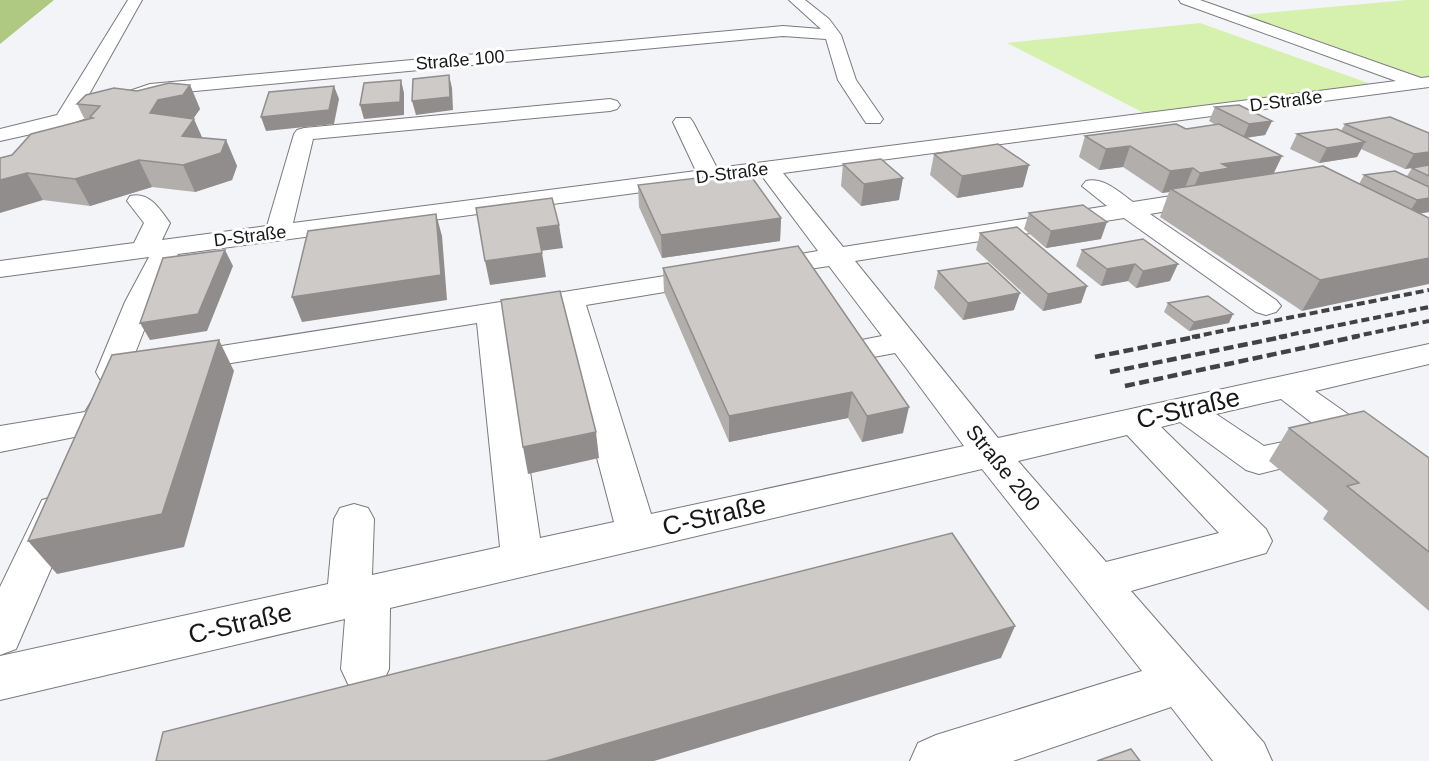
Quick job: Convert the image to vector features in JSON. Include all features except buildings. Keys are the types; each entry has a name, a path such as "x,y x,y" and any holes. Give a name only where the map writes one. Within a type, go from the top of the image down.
{"lane":[{"path":"64,119 135,0"},
{"path":"796,0 824,22 833,35 836,56 846,81 873,119"},
{"path":"1186,0 1426,84"},
{"name":"Straße 100","path":"0,135 64,119 138,92 171,87 762,32 833,35"},
{"name":"D-Straße","path":"0,269 1426,84"},
{"path":"278,233 304,134 610,105"},
{"path":"683,122 710,176"},
{"name":"Straße 200","path":"768,169 989,452 1246,761"},
{"path":"1094,186 1266,306"},
{"path":"139,201 158,223 156,248 140,302 112,372 1231,194"},
{"path":"570,299 637,533"},
{"path":"490,311 522,559"},
{"path":"852,351 903,342"},
{"name":"C-Straße","path":"0,678 1132,420 1287,386 1423,361"},
{"path":"0,635 97,422 126,370"},
{"path":"1185,409 1259,462 1356,438 1287,386"},
{"path":"1097,582 1252,541 1132,420"},
{"path":"0,439 97,422"},
{"path":"354,519 365,669"},
{"path":"936,761 1180,682"}],"green space":[{"path":"0,0 54,0 0,44"},
{"path":"1429,0 1429,76 1421,77 1244,15"},
{"path":"1200,23 1371,84 1144,113 1007,43"}],"railway":[{"path":"1192,337 1429,290"},
{"path":"1279,337 1429,307"},
{"path":"1352,337 1429,321"},
{"path":"1095,357 1200,336"},
{"path":"1110,372 1287,336"},
{"path":"1125,386 1359,336"}]}
